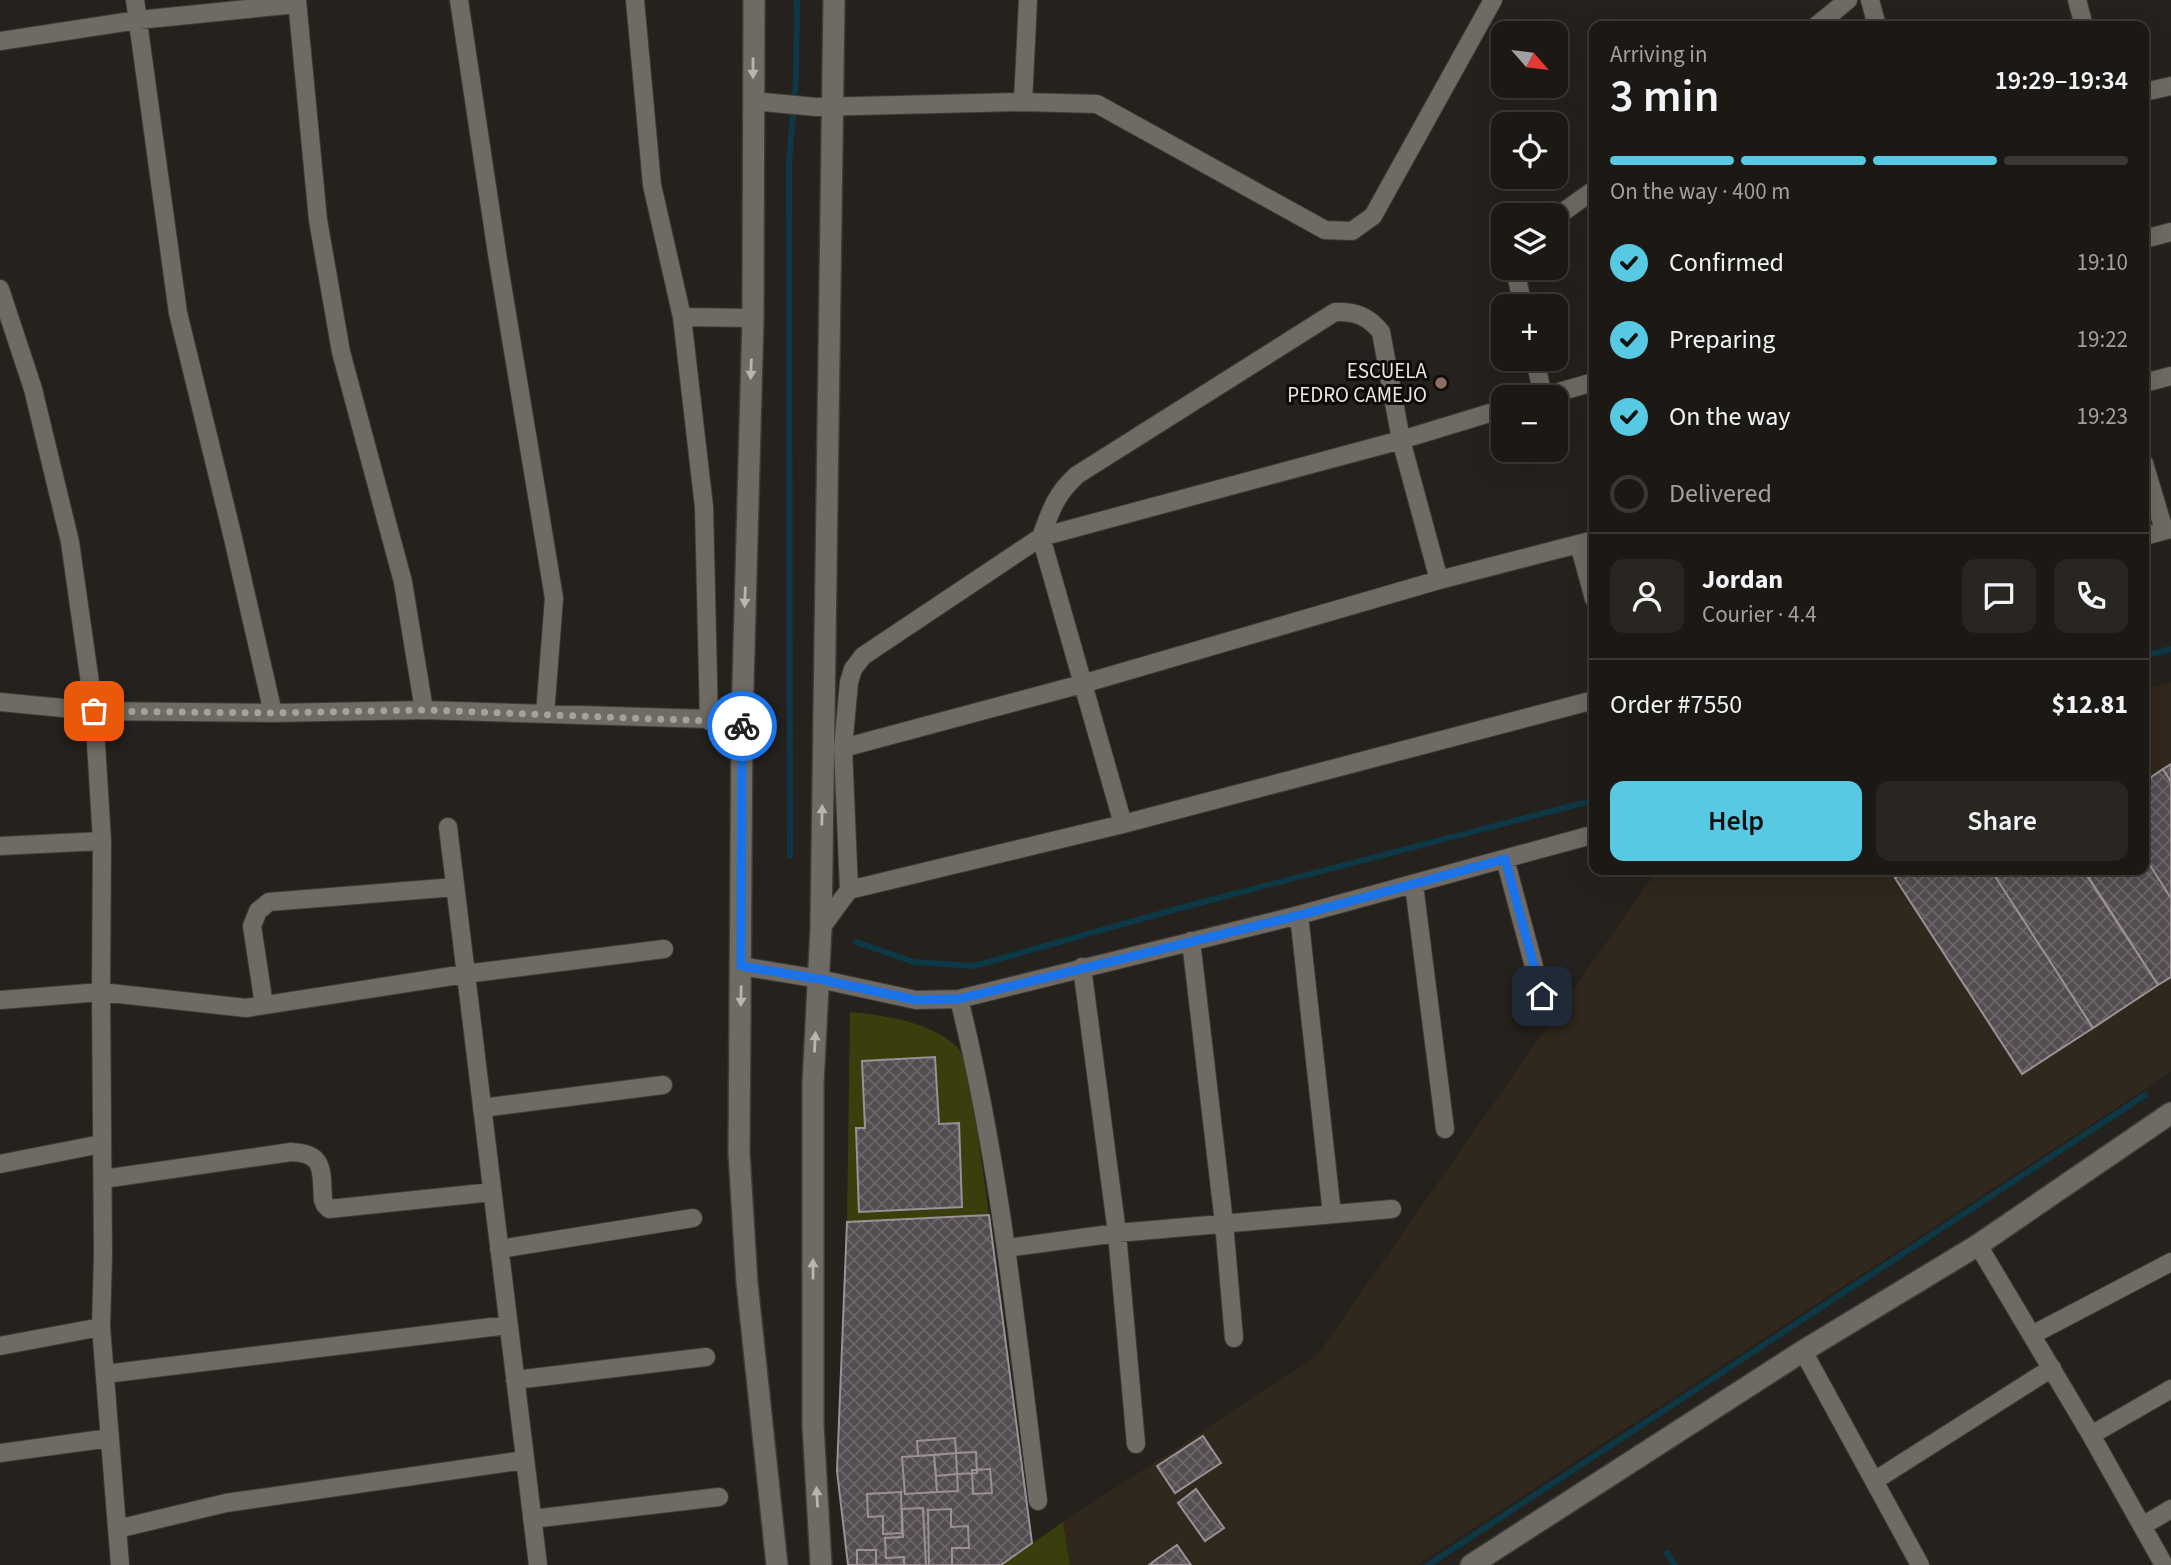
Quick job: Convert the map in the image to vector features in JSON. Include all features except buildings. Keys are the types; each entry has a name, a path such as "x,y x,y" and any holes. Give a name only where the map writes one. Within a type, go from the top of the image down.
{"main road":[{"path":"754,0 761,103 742,720 740,1166 747,1283 777,1565"},
{"path":"821,1565 813,1425 813,1084 821,928 824,107 834,0"},
{"path":"1471,1565 1803,1351 1978,1245 2169,1120"}],"street":[{"path":"135,0 178,313 273,713"},
{"path":"459,0 498,260 554,598 545,714"},
{"path":"635,0 652,185 682,317 704,507 709,721"},
{"path":"1023,102 1028,0"},
{"path":"761,103 824,107 1023,102 1097,104 1325,230 1352,231 1373,216 1493,0"},
{"path":"1822,21 1848,0"},
{"path":"1870,0 1876,21"},
{"path":"2077,0 2083,21"},
{"path":"0,41 138,20 297,2 318,220 341,352 403,582 425,710"},
{"path":"2149,91 2171,86"},
{"path":"1568,208 1589,194"},
{"path":"2149,238 2171,232"},
{"path":"0,289 33,389 70,542 94,711 102,841 101,1327 120,1565"},
{"path":"1123,824 1041,537 1060,491 1077,475 1335,312 1350,311 1362,315 1381,332 1401,440 1439,580"},
{"path":"682,317 753,318"},
{"path":"2149,382 2171,376"},
{"path":"1568,390 1589,383"},
{"path":"821,928 849,890 843,748 849,682 853,669 863,656 1041,537 1401,440 1491,413"},
{"path":"2149,478 2167,530 2149,535"},
{"path":"843,748 1082,684 1439,580 1587,542"},
{"path":"849,890 1123,824 1589,701"},
{"path":"0,702 94,711 273,713 425,710 742,720"},
{"path":"448,827 538,1565"},
{"path":"741,966 819,979 916,1000 959,999 1300,915 1588,836"},
{"path":"0,846 102,841"},
{"path":"1505,859 1542,996"},
{"path":"1414,885 1445,1129"},
{"path":"264,1005 252,926 257,911 269,902 455,887"},
{"path":"1300,915 1332,1214"},
{"path":"1191,941 1224,1223 1234,1338"},
{"path":"0,1000 101,992 246,1008 466,974 664,949"},
{"path":"1082,967 1116,1233 1136,1444"},
{"path":"959,999 972,1049 1007,1248 1038,1501"},
{"path":"482,1108 663,1084"},
{"path":"0,1164 102,1144"},
{"path":"103,1180 303,1152 318,1163 323,1200 329,1209 492,1192"},
{"path":"1007,1248 1116,1233 1392,1209"},
{"path":"499,1249 693,1218"},
{"path":"1978,1245 2091,1434 2164,1565"},
{"path":"2032,1335 2171,1262"},
{"path":"105,1374 508,1325"},
{"path":"0,1346 101,1327"},
{"path":"1803,1351 1920,1565"},
{"path":"515,1380 706,1357"},
{"path":"1874,1481 2052,1368"},
{"path":"2091,1434 2171,1389"},
{"path":"0,1453 110,1438"},
{"path":"117,1529 226,1503 524,1460"},
{"path":"532,1519 719,1497"},
{"path":"2142,1526 2171,1509"}],"shaded area":[{"path":"2171,682 2171,1072 1417,1565 1070,1565 1063,1522 1316,1357 1653,875 2149,875 2149,688"}],"green space":[{"path":"850,1012 920,1025 946,1038 959,1050 968,1065 989,1215 847,1222"},
{"path":"1063,1522 1070,1565 1001,1565"}],"waterway":[{"path":"790,856 789,164 796,78 797,0"},
{"path":"2149,655 2171,649"},
{"path":"856,942 914,962 974,966 1180,908 1589,801"},
{"path":"1428,1565 2145,1095"},
{"path":"1667,1553 1675,1565"}],"way so far":[{"path":"94,711 273,713 425,710 742,720 742,726"}],"place":[{"name":"ESCUELA PEDRO CAMEJO","path":"1441,383"}],"route":[{"path":"742,726 741,966 819,979 916,1000 959,999 1300,915 1505,859 1542,996"}]}
